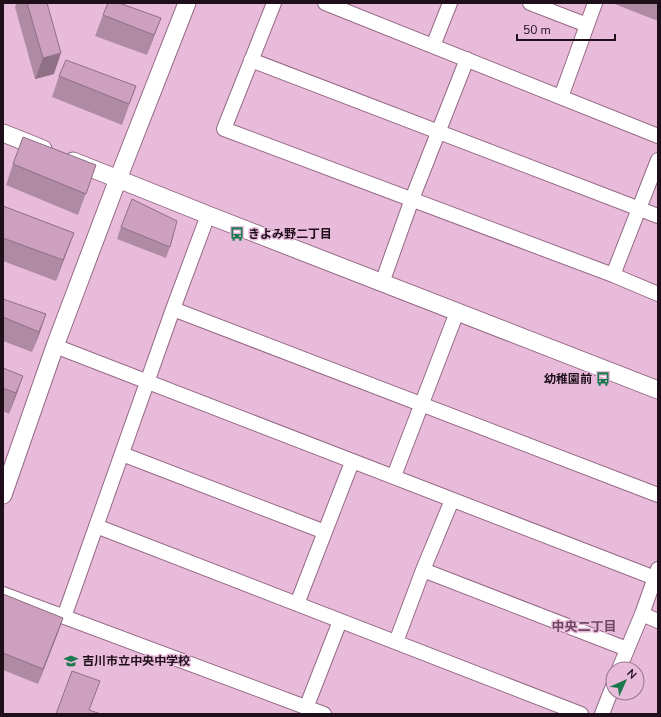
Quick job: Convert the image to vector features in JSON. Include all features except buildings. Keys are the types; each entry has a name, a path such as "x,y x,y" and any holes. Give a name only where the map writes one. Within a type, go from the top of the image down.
{"street":[{"path":"3,495 55,346 187,3"},
{"path":"274,3 224,129 612,275 658,294"},
{"path":"325,3 658,136"},
{"path":"433,46 450,3"},
{"path":"530,3 587,25"},
{"path":"561,97 595,3"},
{"path":"382,283 412,199 467,59"},
{"path":"251,60 658,216"},
{"path":"3,133 208,215 658,390"},
{"path":"612,275 658,160"},
{"path":"64,617 173,309 208,215"},
{"path":"173,309 658,495"},
{"path":"394,476 457,312"},
{"path":"55,346 352,462 394,476 452,500 656,574 642,614 622,661"},
{"path":"122,454 325,532"},
{"path":"297,604 352,462"},
{"path":"396,642 423,570 452,500"},
{"path":"96,526 581,714"},
{"path":"423,570 627,649"},
{"path":"3,594 324,714"},
{"path":"642,614 658,621"},
{"path":"306,708 340,621"},
{"path":"602,714 607,701"}],"place":[{"name":"きよみ野二丁目","path":"237,234"},
{"name":"幼稚園前","path":"603,379"},
{"name":"吉川市立中央中学校","path":"71,661"}],"district":[{"name":"中央二丁目","path":"584,626"}]}
